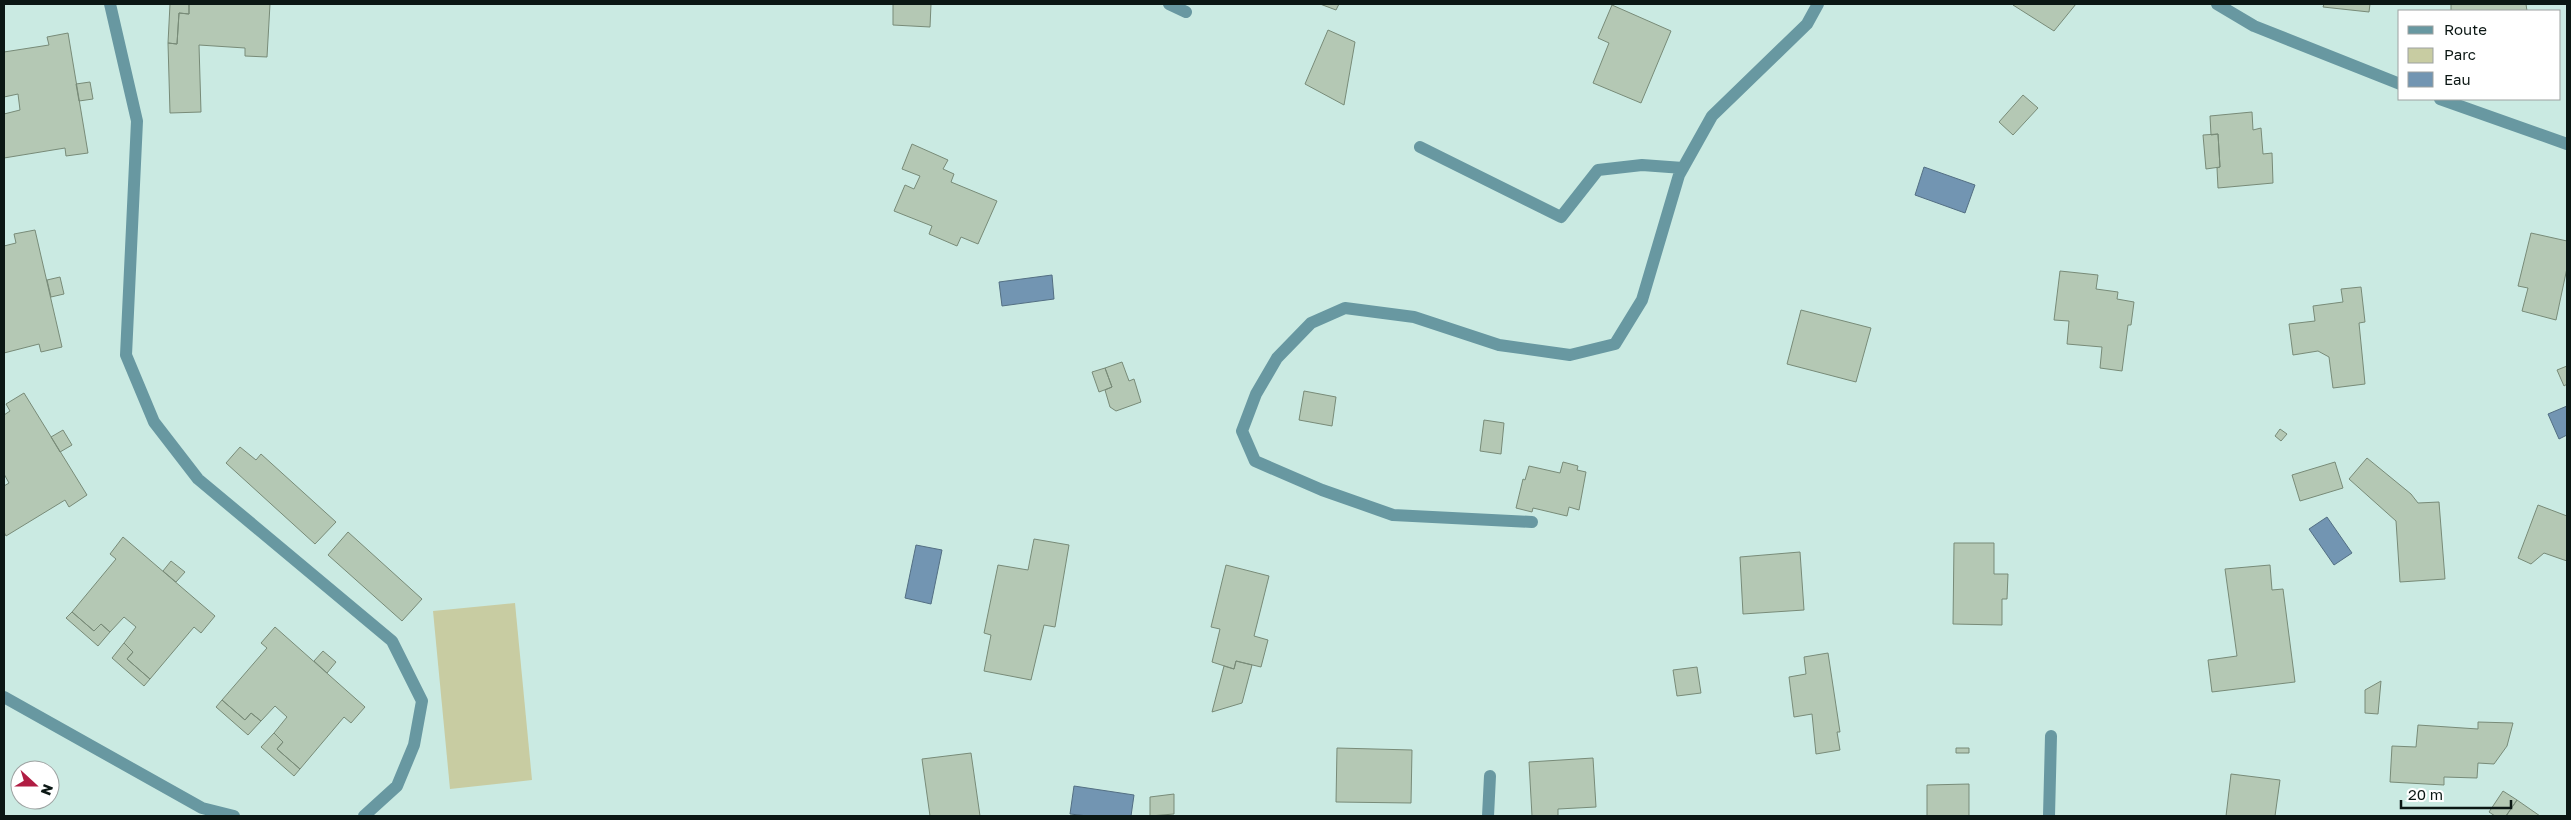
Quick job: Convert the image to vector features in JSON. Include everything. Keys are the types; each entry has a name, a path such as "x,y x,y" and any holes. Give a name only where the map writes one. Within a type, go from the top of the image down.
{"street":[{"path":"110,4 138,121 126,355 154,422 198,479 392,641 422,701 414,745 397,786 364,816"},
{"path":"1170,4 1186,12"},
{"path":"1532,522 1393,515 1322,490 1255,461 1242,431 1256,394 1278,358 1311,323 1345,308 1414,317 1508,347 1570,355 1615,344 1642,300 1679,175 1712,116 1807,24 1818,4"},
{"path":"2217,4 2254,26 2398,83"},
{"path":"2443,100 2567,144"},
{"path":"1420,147 1561,217 1598,170 1642,164 1684,168"},
{"path":"4,697 202,808 234,816"},
{"path":"2049,816 2051,736"},
{"path":"1488,816 1490,776"}],"green space":[{"path":"515,603 532,780 450,789 433,611"}],"water":[{"path":"1924,167 1975,185 1965,213 1915,195"},
{"path":"1052,275 1054,299 1002,306 999,282"},
{"path":"2567,406 2567,435 2559,439 2548,414"},
{"path":"2327,517 2352,553 2334,565 2309,529"},
{"path":"916,545 942,550 931,604 905,598"},
{"path":"1074,786 1134,795 1131,816 1070,814"}],"building":[{"path":"170,4 189,4 189,14 179,13 177,44 168,43"},
{"path":"189,4 270,4 267,57 245,56 245,48 199,45 201,112 170,113 168,43 177,44 179,13 189,14"},
{"path":"893,4 931,4 930,27 893,25"},
{"path":"1320,4 1339,4 1336,10"},
{"path":"2014,4 2076,4 2054,31 2013,5"},
{"path":"2324,4 2370,4 2369,12 2323,7"},
{"path":"2451,4 2526,4 2527,10 2451,10"},
{"path":"1612,5 1671,31 1641,103 1593,83 1609,43 1598,38"},
{"path":"1328,30 1355,42 1344,105 1305,84"},
{"path":"68,33 88,153 66,156 65,148 4,158 4,114 20,110 18,94 4,97 4,52 49,45 47,37"},
{"path":"90,82 93,99 79,101 76,84"},
{"path":"2023,95 2038,108 2013,135 1999,122"},
{"path":"2252,112 2253,130 2261,128 2263,154 2272,153 2273,183 2218,188 2217,168 2220,167 2218,134 2211,135 2210,116"},
{"path":"2218,134 2220,167 2206,169 2203,135"},
{"path":"912,144 948,160 943,169 954,174 951,182 997,201 978,244 961,237 957,246 929,234 932,226 894,211 905,185 914,189 920,176 902,169"},
{"path":"35,230 62,347 41,352 39,344 4,353 4,246 16,243 14,234"},
{"path":"2531,233 2567,241 2567,268 2556,320 2522,311 2528,288 2518,286"},
{"path":"2060,271 2098,275 2096,289 2118,292 2117,299 2134,302 2131,325 2128,325 2122,371 2100,368 2102,347 2067,344 2069,321 2054,320"},
{"path":"60,277 64,294 51,297 47,280"},
{"path":"2361,287 2365,322 2359,323 2365,384 2333,388 2329,357 2318,351 2293,355 2289,324 2315,321 2313,306 2343,302 2341,289"},
{"path":"1801,310 1871,328 1856,382 1787,364"},
{"path":"1122,362 1129,381 1134,379 1141,402 1116,411 1110,407 1105,390 1112,387 1105,368"},
{"path":"2567,366 2567,384 2564,386 2557,370"},
{"path":"1105,368 1112,387 1099,392 1092,372"},
{"path":"1304,391 1336,397 1332,426 1299,420"},
{"path":"24,393 87,495 69,507 65,500 6,536 4,532 4,486 9,483 4,474 4,415 10,411 6,404"},
{"path":"1484,420 1504,423 1501,454 1480,451"},
{"path":"2280,429 2287,434 2281,441 2275,436"},
{"path":"63,430 72,445 60,452 51,437"},
{"path":"240,447 256,460 261,454 336,522 315,544 226,463"},
{"path":"2367,458 2411,494 2418,503 2439,502 2445,579 2400,582 2396,521 2349,479"},
{"path":"1563,462 1578,466 1577,470 1586,472 1579,510 1569,507 1567,516 1533,508 1532,512 1516,508 1523,479 1525,480 1529,466 1560,473"},
{"path":"2335,462 2343,488 2300,501 2292,475"},
{"path":"2538,505 2567,516 2567,561 2544,553 2531,564 2518,558"},
{"path":"348,532 422,599 402,621 328,555"},
{"path":"123,537 215,616 201,633 194,627 150,679 127,659 133,652 124,643 136,627 124,617 110,632 101,624 94,631 72,612 116,559 110,554"},
{"path":"1034,539 1069,545 1055,627 1044,625 1031,680 984,671 991,635 984,633 998,565 1028,570"},
{"path":"1954,543 1994,543 1994,574 2008,574 2007,599 2002,599 2002,625 1953,624"},
{"path":"1800,552 1804,610 1743,614 1740,557"},
{"path":"171,561 185,572 176,582 163,571"},
{"path":"1226,565 1269,576 1254,636 1268,640 1261,667 1236,661 1234,669 1212,662 1220,629 1211,627"},
{"path":"2270,565 2272,590 2283,589 2295,682 2212,692 2208,660 2237,656 2225,569"},
{"path":"72,612 94,631 101,624 110,632 98,646 66,618"},
{"path":"275,627 365,707 351,723 344,717 300,769 277,749 283,742 274,733 287,717 275,706 261,721 251,713 245,720 222,700 267,648 261,643"},
{"path":"124,643 133,652 127,659 150,679 144,686 112,658"},
{"path":"323,651 336,662 327,673 314,661"},
{"path":"1828,653 1840,732 1837,732 1840,750 1816,754 1812,714 1794,717 1789,677 1806,674 1804,657"},
{"path":"1236,661 1252,665 1242,703 1212,712 1224,666 1234,669"},
{"path":"1697,667 1701,693 1677,696 1673,670"},
{"path":"2381,681 2378,714 2365,713 2365,690"},
{"path":"222,700 245,720 251,713 261,721 248,735 216,707"},
{"path":"2478,722 2513,723 2507,746 2494,764 2478,763 2477,778 2444,777 2444,785 2390,782 2392,746 2416,747 2418,725 2478,729"},
{"path":"274,733 283,742 277,749 300,769 294,776 261,747"},
{"path":"1337,748 1412,750 1411,803 1336,802"},
{"path":"1956,748 1969,748 1969,753 1956,753"},
{"path":"971,753 980,816 930,816 922,759"},
{"path":"1593,758 1596,807 1558,809 1558,816 1532,816 1529,762"},
{"path":"2231,774 2280,780 2275,816 2226,816"},
{"path":"1969,784 1969,816 1927,816 1927,785"},
{"path":"2503,791 2517,800 2506,816 2495,816 2489,812"},
{"path":"1174,794 1174,814 1150,816 1150,797"},
{"path":"2517,800 2540,816 2506,816"}]}
